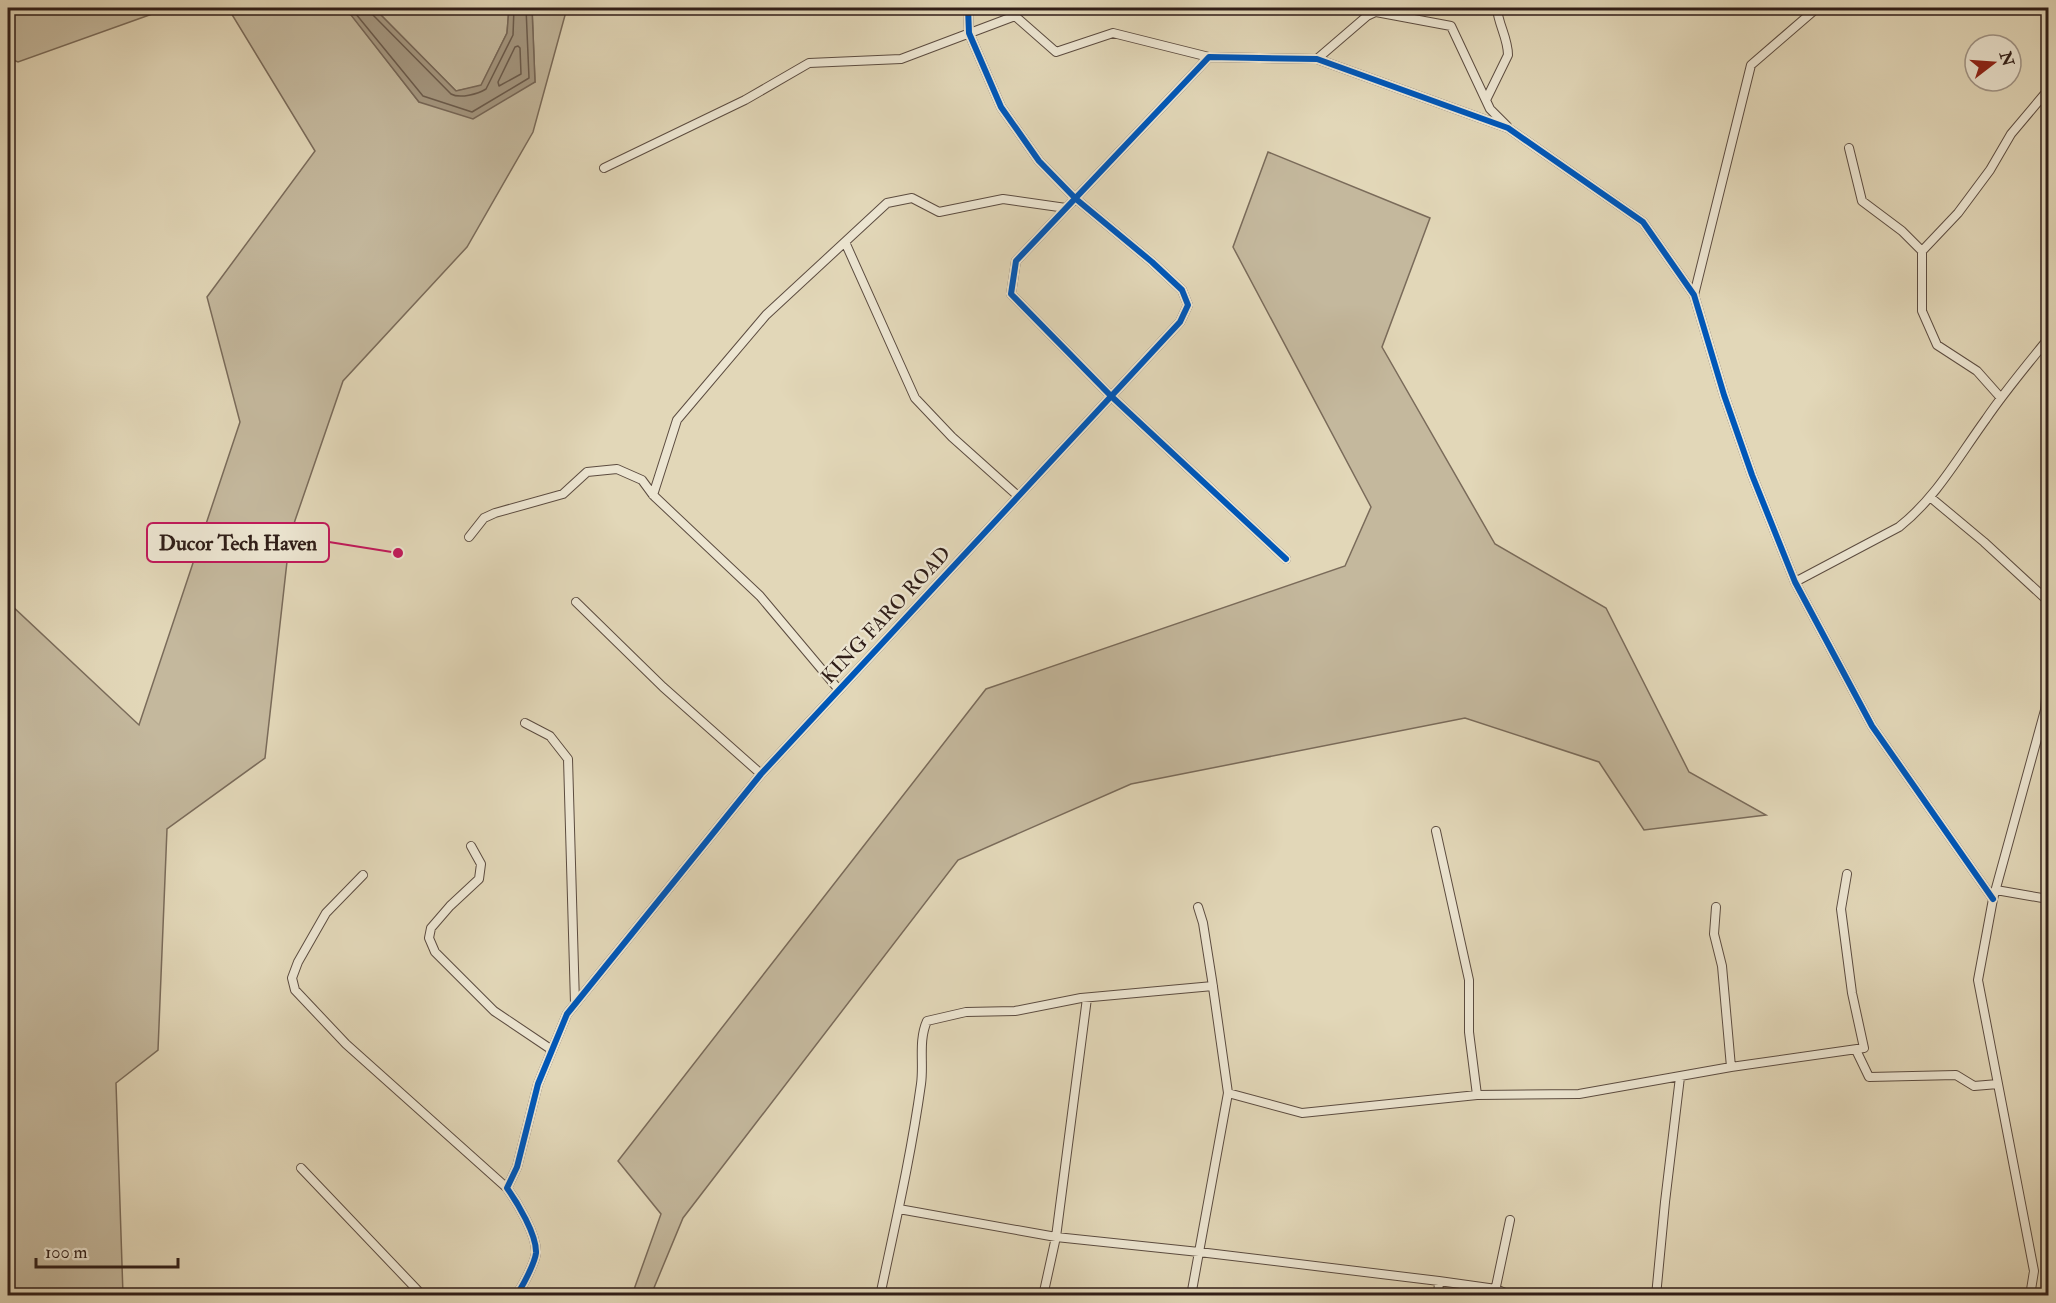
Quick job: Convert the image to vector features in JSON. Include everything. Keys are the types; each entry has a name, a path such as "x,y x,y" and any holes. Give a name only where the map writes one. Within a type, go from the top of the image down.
{"street":[{"name":"KING FARO ROAD","path":"507,1188 517,1167 538,1084 567,1014 575,1003 761,774 1180,322 1188,305 1182,290 1076,199 1039,161 1001,107 969,33 968,8"},
{"path":"1363,8 1451,26 1490,108 1508,128 1643,222 1694,295 1724,395 1752,476 1795,582 1872,726 1995,895 2049,899"},
{"path":"1486,100 1508,55 1508,47 1497,8"},
{"path":"1694,295 1751,65 1817,8"},
{"path":"1317,59 1367,16 1380,10"},
{"path":"604,168 745,100 808,63 901,59 1015,16 1056,52 1113,33 1209,57 1317,59 1508,128"},
{"path":"1209,57 1016,261 1011,294 1111,396 1286,559"},
{"path":"2001,398 1977,371 1937,345 1922,311 1922,251 1958,213 1990,170 2011,134 2049,90"},
{"path":"1849,148 1862,201 1902,231 1922,251"},
{"path":"653,495 677,420 766,315 887,202 912,198 939,212 1003,199 1066,208"},
{"path":"844,242 915,398 952,436 1018,496"},
{"path":"1795,582 1899,527 1915,515 2001,398 2049,339"},
{"path":"469,537 484,518 563,494 587,472 617,469 642,480 653,495 760,596 839,690"},
{"path":"1930,497 2049,601"},
{"path":"576,602 663,687 761,774"},
{"path":"2030,1296 2034,1271 1978,980 1995,895 2045,710 2049,674"},
{"path":"525,723 550,736 568,759 575,1003"},
{"path":"1436,831 1469,980 1469,1032 1477,1095"},
{"path":"471,846 481,864 479,879 450,906 431,928 429,938 435,952 494,1011 552,1050"},
{"path":"1228,1093 1302,1113 1477,1095 1579,1094 1731,1067 1864,1048 1852,993 1845,929 1840,909 1847,874"},
{"path":"363,875 326,913 298,962 292,978 295,990 346,1044 507,1188 529,1225 536,1253 522,1288 515,1296"},
{"path":"1191,1296 1228,1093 1203,923 1198,907"},
{"path":"1716,907 1714,934 1722,966 1731,1067"},
{"path":"880,1296 899,1209 922,1082 922,1031 927,1022 966,1012 1015,1011 1087,998 1213,986"},
{"path":"1043,1296 1056,1236 1087,998"},
{"path":"1856,1050 1869,1077 1956,1075 1974,1086 1998,1084"},
{"path":"1656,1296 1680,1077"},
{"path":"301,1168 423,1296"},
{"path":"899,1209 1056,1236 1439,1281 1512,1296"},
{"path":"1495,1292 1510,1220"},
{"path":"1438,1296 1439,1281"}],"shaded area":[{"path":"8,8 169,8 18,62 8,58"},
{"path":"228,8 340,8 351,14 419,102 535,82 532,8 567,8 533,132 467,247 343,381 290,535 265,758 167,829 158,1050 116,1083 123,1295 8,1295 8,599 9,603 139,725 240,422 207,297 315,151"},
{"path":"374,8 509,8 507,33 481,86 456,91"},
{"path":"1268,152 1430,218 1382,347 1495,544 1606,608 1689,772 1766,815 1644,830 1599,762 1465,718 1131,784 958,860 683,1218 651,1295 632,1295 661,1214 618,1161 986,689 1345,566 1371,507 1233,247"}],"water":[{"path":"340,8 374,8 456,91 481,85 507,33 509,8 532,8 535,82 473,119 419,102 351,15"}],"cycle path":[{"path":"515,1296 528,1275 536,1253 530,1228 507,1188 517,1167 538,1084 567,1014 761,774 1180,322 1188,305 1182,290 1076,199 1039,161 1001,107 969,33 968,8"},
{"path":"1286,559 1111,396 1011,294 1016,261 1209,57 1317,59 1508,128 1643,222 1694,295 1724,395 1752,475 1795,582 1872,726 1993,899"}],"place":[{"name":"Ducor Tech Haven","path":"398,553"}]}
